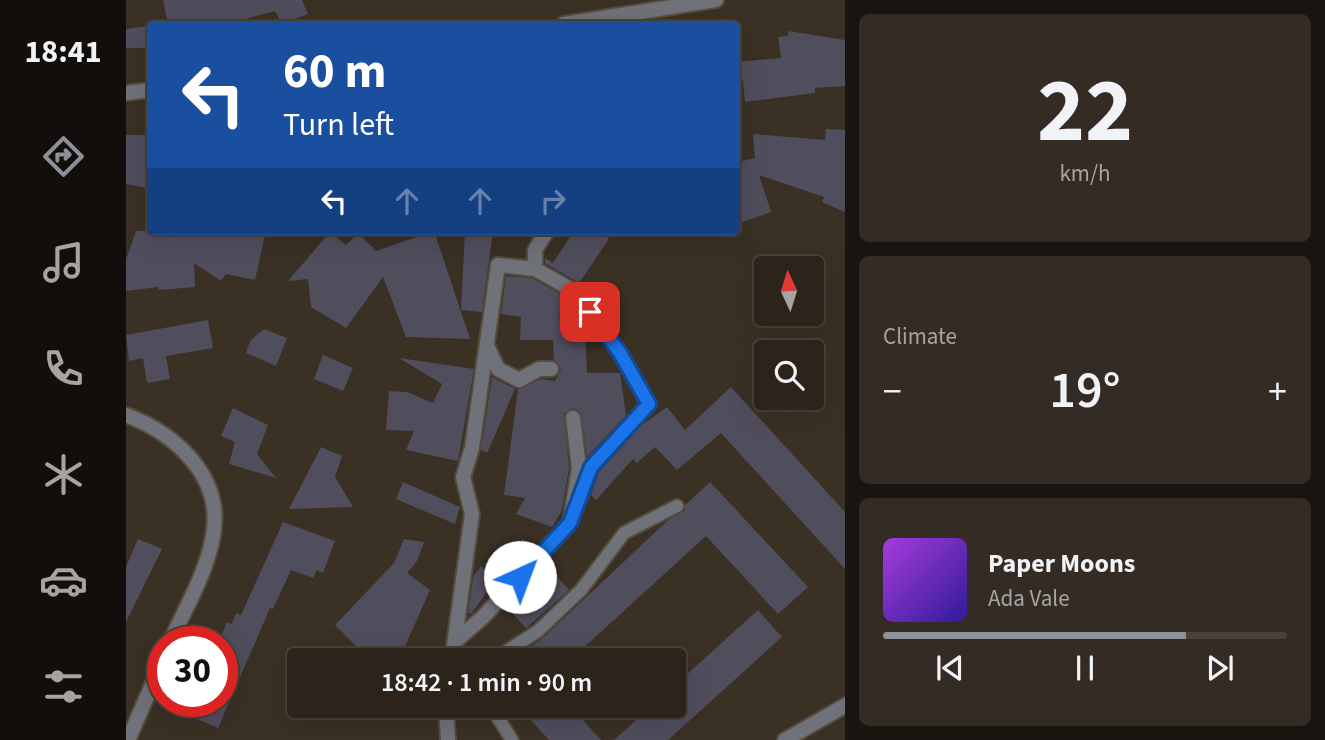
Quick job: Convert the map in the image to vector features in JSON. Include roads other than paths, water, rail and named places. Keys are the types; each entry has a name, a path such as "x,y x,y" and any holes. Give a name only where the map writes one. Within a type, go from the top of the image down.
{"street":[{"path":"583,21 716,0"},
{"path":"126,93 147,90"},
{"path":"535,269 535,250 544,235"},
{"path":"455,648 472,514 463,477 472,448 498,265 535,269 575,291 620,353 649,404 591,467 570,523 483,617 458,639"},
{"path":"486,344 498,369 519,380 539,369 551,369"},
{"path":"126,415 150,424 179,443 202,475 213,500 213,537 177,626"},
{"path":"570,523 579,468 573,418"},
{"path":"128,740 147,697"},
{"path":"785,740 845,705"},
{"path":"447,718 448,740"}],"lane":[{"path":"512,648 538,631 582,590 624,533 677,506"},
{"path":"498,718 512,740"}]}
